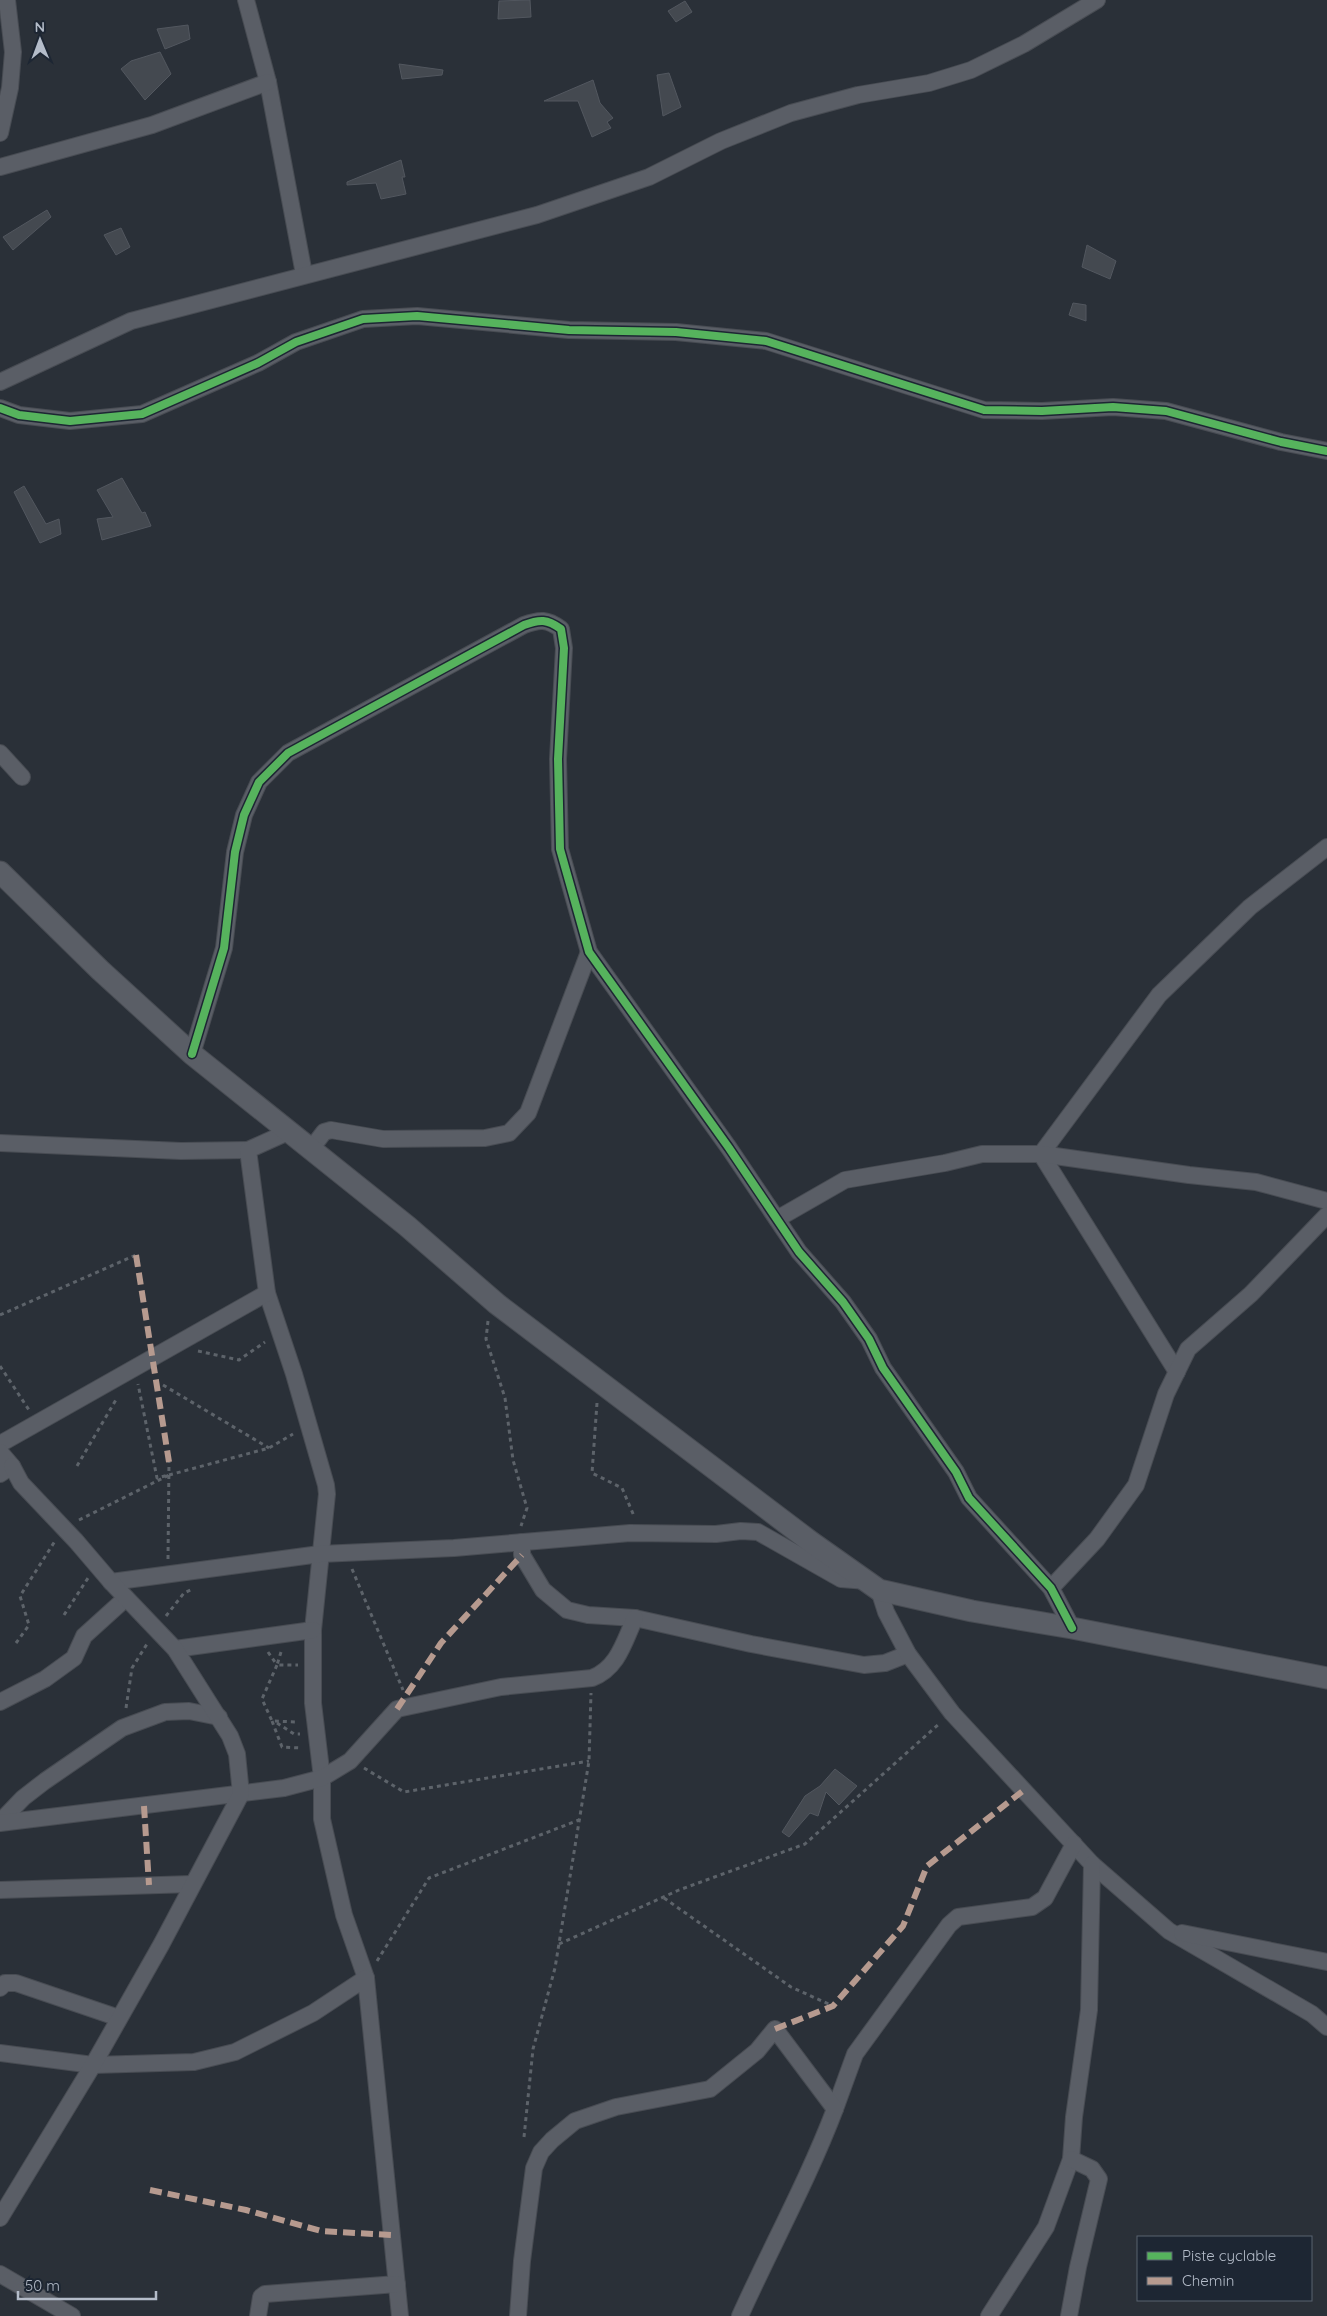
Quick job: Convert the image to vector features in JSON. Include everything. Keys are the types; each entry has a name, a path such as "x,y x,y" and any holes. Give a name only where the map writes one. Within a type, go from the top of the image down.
{"street":[{"path":"0,133 10,88 14,52 6,37 7,0"},
{"path":"246,0 268,82 304,274"},
{"path":"0,382 131,321 304,274 546,212 649,177 722,141 792,114 858,95 929,83 971,70 1024,44 1097,0"},
{"path":"0,167 152,125 268,82"},
{"path":"0,408 19,415 70,421 142,414 258,363 296,342 362,319 417,316 468,319 570,330 676,332 752,338 775,343 984,410 1042,410 1113,406 1166,411 1280,442 1327,450"},
{"path":"192,1054 224,948 237,843 244,816 259,782 288,753 410,686 537,620 549,620 561,629 564,648 558,759 560,849 589,952 799,1252 843,1302 869,1339 883,1368 956,1472 969,1498 1051,1588 1072,1628"},
{"path":"0,753 22,777"},
{"path":"1041,1154 1159,994 1250,907 1327,847"},
{"path":"1,876 192,1054 407,1226 491,1298 811,1542 873,1586 908,1654 952,1713 1092,1864 1168,1931 1312,2014 1327,2027"},
{"path":"311,1149 324,1132 331,1130 384,1139 485,1138 509,1133 528,1113 589,952"},
{"path":"0,1143 181,1151 248,1150 288,1132"},
{"path":"248,1150 267,1293 309,1426 327,1494 313,1630 311,1728 322,1778 322,1819 344,1915 366,1978 400,2316"},
{"path":"777,1219 845,1180 945,1163 982,1154 1041,1154 1189,1175 1256,1182 1327,1201"},
{"path":"1041,1154 1177,1372"},
{"path":"1051,1588 1098,1539 1136,1485 1156,1422 1188,1349 1251,1294 1327,1215"},
{"path":"0,1444 267,1293"},
{"path":"0,1452 6,1470 63,1527 111,1582 175,1649 219,1717 237,1754 241,1794 92,2065 2,2205"},
{"path":"111,1582 320,1554 454,1548 521,1536 758,1532 841,1579 972,1611 1072,1628 1327,1678"},
{"path":"521,1536 522,1555 543,1590 567,1610 588,1614 635,1618 751,1644 864,1665 885,1663 908,1654"},
{"path":"0,1702 45,1679 74,1658 84,1636 126,1598"},
{"path":"0,1822 241,1794 284,1788 322,1778 350,1761 397,1709 500,1687 592,1678 604,1673 613,1664 635,1618"},
{"path":"175,1649 313,1630"},
{"path":"0,1822 23,1798 45,1781 122,1728 165,1712 189,1711 219,1717"},
{"path":"740,2316 772,2245 821,2147 855,2054 949,1925 958,1917 1032,1907 1045,1898 1074,1844"},
{"path":"989,2316 1046,2227 1071,2159 1074,2117 1089,2010 1092,1864"},
{"path":"0,1890 192,1884"},
{"path":"1168,1931 1327,1962"},
{"path":"0,2053 92,2065 194,2062 235,2052 313,2013 366,1978"},
{"path":"0,1988 5,1983 16,1983 119,2018"},
{"path":"518,2316 522,2261 534,2168 541,2152 575,2121 616,2107 710,2089 757,2051 775,2029 835,2109"},
{"path":"1069,2316 1078,2266 1099,2179 1092,2169 1071,2159"},
{"path":"0,2274 72,2316"},
{"path":"258,2316 261,2296 265,2294 397,2284"}],"path":[{"path":"0,1315 136,1255"},
{"path":"491,1298 486,1339 505,1398 513,1460 527,1508 521,1536"},
{"path":"175,1346 239,1360 280,1332"},
{"path":"0,1366 37,1423"},
{"path":"134,1369 157,1478 269,1448 309,1426"},
{"path":"77,1466 134,1369"},
{"path":"599,1380 592,1473 622,1488 642,1533"},
{"path":"162,1385 269,1448"},
{"path":"168,1574 169,1462"},
{"path":"16,1643 29,1625 20,1596 63,1527 169,1476"},
{"path":"345,1553 405,1696"},
{"path":"64,1615 97,1565"},
{"path":"257,1638 277,1665 262,1699 274,1721 282,1747 306,1748"},
{"path":"524,2137 533,2049 555,1968 589,1761 592,1678"},
{"path":"559,1944 663,1897 805,1844 952,1713"},
{"path":"274,1721 311,1728"},
{"path":"274,1721 294,1734 311,1728"},
{"path":"350,1761 404,1792 589,1761"},
{"path":"366,1978 429,1878 579,1820"},
{"path":"663,1897 791,1987 834,2006"}],"building":[{"path":"530,0 531,17 498,19 499,1"},
{"path":"685,1 692,12 676,22 668,11"},
{"path":"188,25 190,39 165,49 157,29"},
{"path":"160,52 171,74 145,100 121,69 131,61"},
{"path":"399,64 443,70 442,75 402,79"},
{"path":"669,73 681,107 663,116 657,75"},
{"path":"593,80 600,103 613,118 607,122 611,128 592,137 578,101 544,101"},
{"path":"401,160 406,194 381,199 376,183 347,185 347,182"},
{"path":"47,210 51,217 13,250 3,237"},
{"path":"121,228 130,247 116,255 104,235"},
{"path":"1087,245 1116,261 1110,279 1082,267"},
{"path":"1073,303 1086,305 1086,321 1069,315"},
{"path":"122,478 142,513 145,512 151,526 102,540 97,519 113,517 97,490"},
{"path":"24,486 46,524 59,519 61,534 40,543 14,492"},
{"path":"835,1769 857,1786 839,1805 826,1792 818,1816 810,1813 789,1837 782,1832 805,1796 820,1786"}],"marked path":[{"path":"136,1255 169,1462"},
{"path":"397,1709 441,1643 522,1555"},
{"path":"775,2029 833,2006 903,1926 927,1866 1024,1790"},
{"path":"144,1806 149,1885"},
{"path":"150,2190 246,2210 321,2231 392,2235"}],"cycle path":[{"path":"0,408 19,415 70,421 142,414 258,363 296,342 363,319 417,316 569,330 676,332 766,341 984,410 1042,411 1113,407 1166,411 1281,442 1327,451"},
{"path":"192,1054 224,948 235,852 244,815 259,782 288,753 524,625 543,621 561,629 564,648 558,759 560,849 589,952 729,1148 799,1252 843,1302 869,1339 883,1368 956,1472 969,1498 1051,1588 1072,1628"}]}
